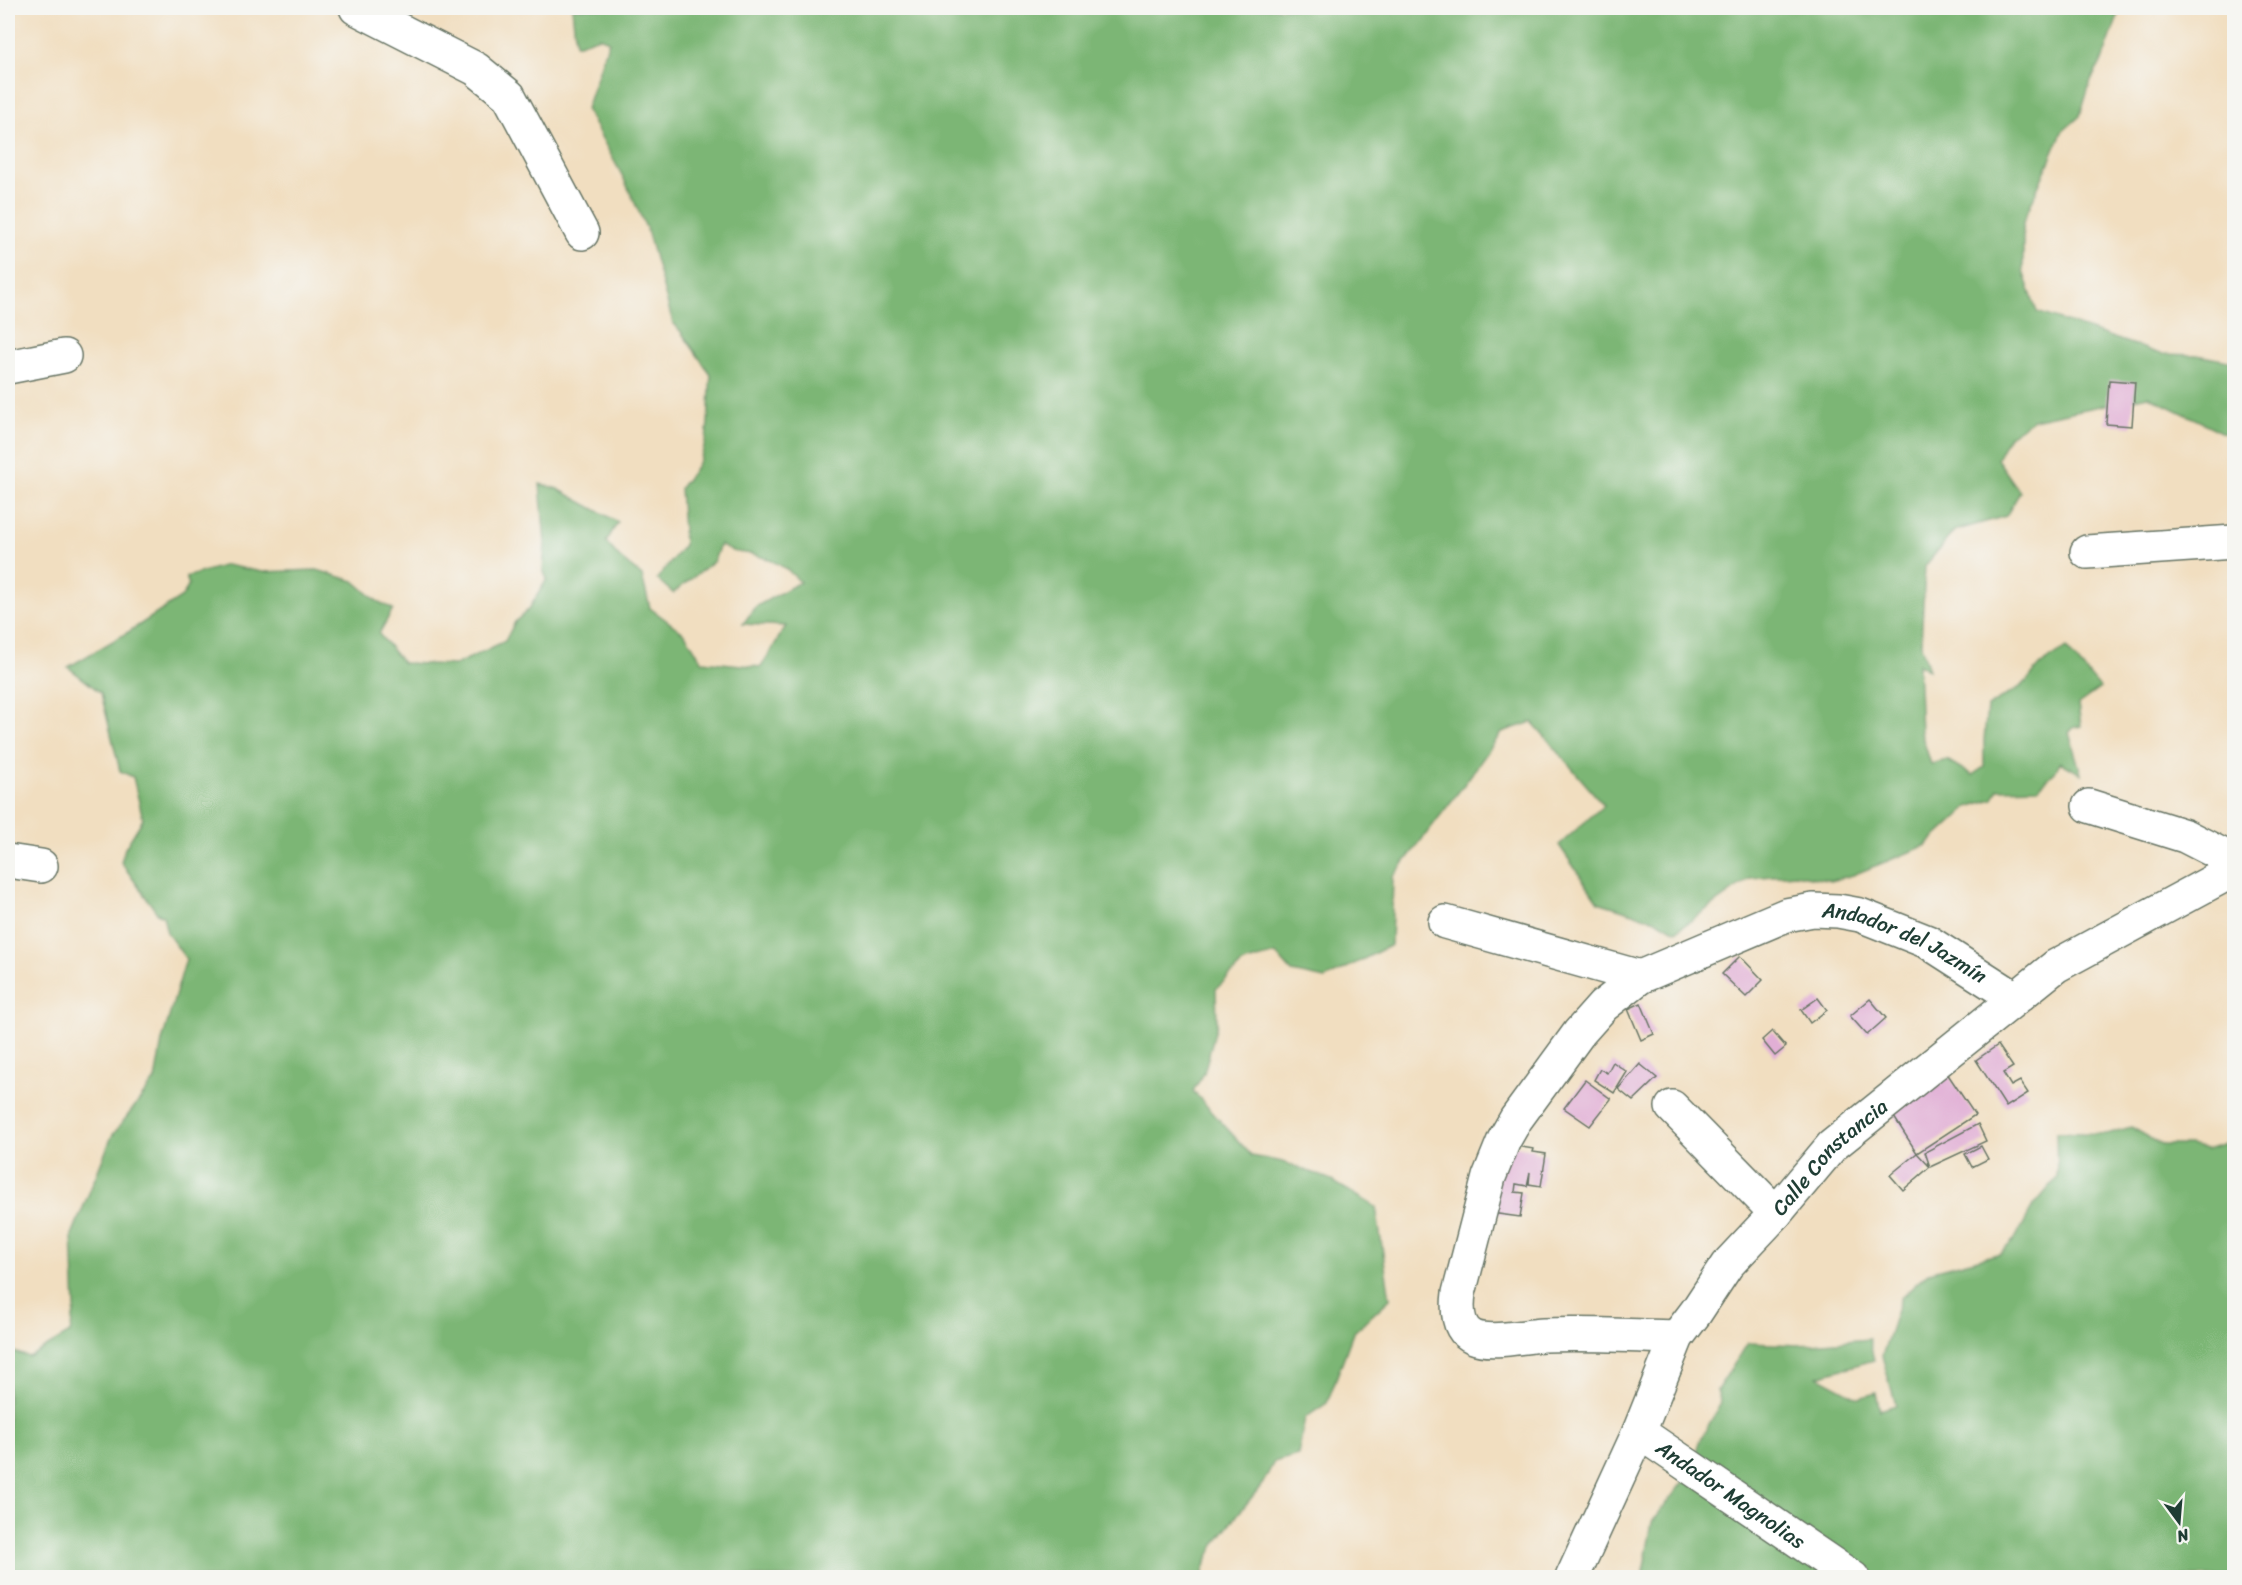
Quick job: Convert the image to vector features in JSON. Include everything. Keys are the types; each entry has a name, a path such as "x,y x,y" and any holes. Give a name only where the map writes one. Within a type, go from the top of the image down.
{"street":[{"path":"356,8 476,69 509,96 582,233"},
{"path":"8,367 64,356"},
{"path":"2087,552 2235,542"},
{"path":"2090,806 2184,836 2235,861"},
{"path":"8,861 41,866"},
{"name":"Calle Constancia","path":"1581,1574 1677,1337 1727,1265 1776,1213 1832,1146 2056,966 2235,870"},
{"name":"Andador del Jazmín","path":"1677,1337 1545,1335 1486,1340 1473,1337 1463,1328 1458,1317 1457,1306 1488,1177 1500,1149 1516,1119 1579,1033 1603,1006 1640,977 1786,915 1813,910 1860,915 1928,942 2015,998"},
{"path":"1445,922 1640,977"},
{"path":"1672,1107 1776,1213"},
{"name":"Andador Magnolias","path":"1639,1432 1853,1578"}],"green space":[{"path":"572,8 2121,8 2102,61 2091,80 2080,116 2062,132 2023,222 2023,271 2037,312 2161,354 2197,355 2234,362 2234,438 2148,396 2033,420 2009,436 1997,459 2020,492 2006,516 1954,531 1925,566 1921,645 1929,670 1918,664 1921,733 1931,764 1947,760 1972,775 1984,767 1987,707 2022,686 2041,665 2066,648 2100,688 2078,704 2081,726 2073,728 2069,733 2081,774 2060,762 2055,772 2038,788 1998,789 1993,799 1968,807 1927,845 1853,875 1831,881 1795,874 1751,878 1676,931 1659,921 1598,902 1559,845 1604,805 1532,722 1502,732 1393,877 1391,945 1325,979 1292,972 1276,954 1243,963 1216,989 1217,1024 1204,1073 1193,1091 1252,1156 1283,1162 1329,1179 1376,1207 1390,1299 1353,1333 1327,1403 1305,1418 1298,1455 1274,1462 1263,1483 1219,1539 1202,1577 8,1578 8,1350 29,1357 70,1333 75,1308 72,1235 112,1136 155,1080 162,1041 186,959 167,933 163,916 157,913 121,862 125,848 143,819 133,777 120,771 101,693 68,667 182,597 189,585 186,577 226,565 262,572 317,570 354,581 377,601 393,609 379,634 403,663 455,665 505,641 515,622 529,609 547,579 543,570 545,543 540,484 558,489 618,522 606,542 619,557 642,576 650,608 685,634 702,661 761,667 786,626 743,624 755,607 800,582 784,567 765,558 731,551 720,544 714,561 673,593 657,579 684,545 680,488 695,468 705,444 711,375 673,323 647,230 624,179 586,109 609,41 599,37 576,45"},
{"path":"2131,1127 2162,1145 2189,1145 2207,1149 2225,1143 2234,1137 2234,1577 1642,1578 1652,1522 1689,1474 1699,1442 1721,1403 1717,1390 1748,1343 1800,1345 1869,1339 1874,1360 1818,1376 1859,1398 1876,1393 1880,1410 1896,1405 1882,1356 1901,1298 1929,1272 2001,1253 2016,1238 2032,1208 2057,1178 2056,1132 2107,1134"}],"building":[{"path":"2109,380 2135,382 2132,426 2106,424"},
{"path":"1740,956 1763,980 1746,997 1722,974"},
{"path":"1818,998 1827,1010 1810,1023 1801,1010"},
{"path":"1870,999 1886,1018 1867,1035 1850,1016"},
{"path":"1641,1003 1654,1034 1641,1040 1628,1009"},
{"path":"1772,1031 1786,1047 1775,1056 1762,1040"},
{"path":"1998,1045 2013,1067 2003,1073 2011,1086 2020,1081 2028,1093 2006,1107 1976,1060"},
{"path":"1613,1062 1627,1072 1614,1093 1594,1080 1600,1069 1607,1073"},
{"path":"1640,1064 1657,1078 1633,1101 1618,1089"},
{"path":"1945,1070 1975,1115 1917,1153 1887,1106"},
{"path":"1585,1080 1611,1099 1590,1126 1564,1108"},
{"path":"1978,1124 1986,1141 1930,1167 1925,1152"},
{"path":"1503,1144 1534,1149 1533,1152 1546,1154 1541,1186 1529,1184 1530,1172 1527,1186 1516,1184 1515,1192 1524,1193 1520,1217 1491,1213"},
{"path":"1981,1146 1988,1159 1972,1167 1965,1154"},
{"path":"1917,1153 1930,1167 1903,1190 1890,1175"}]}
